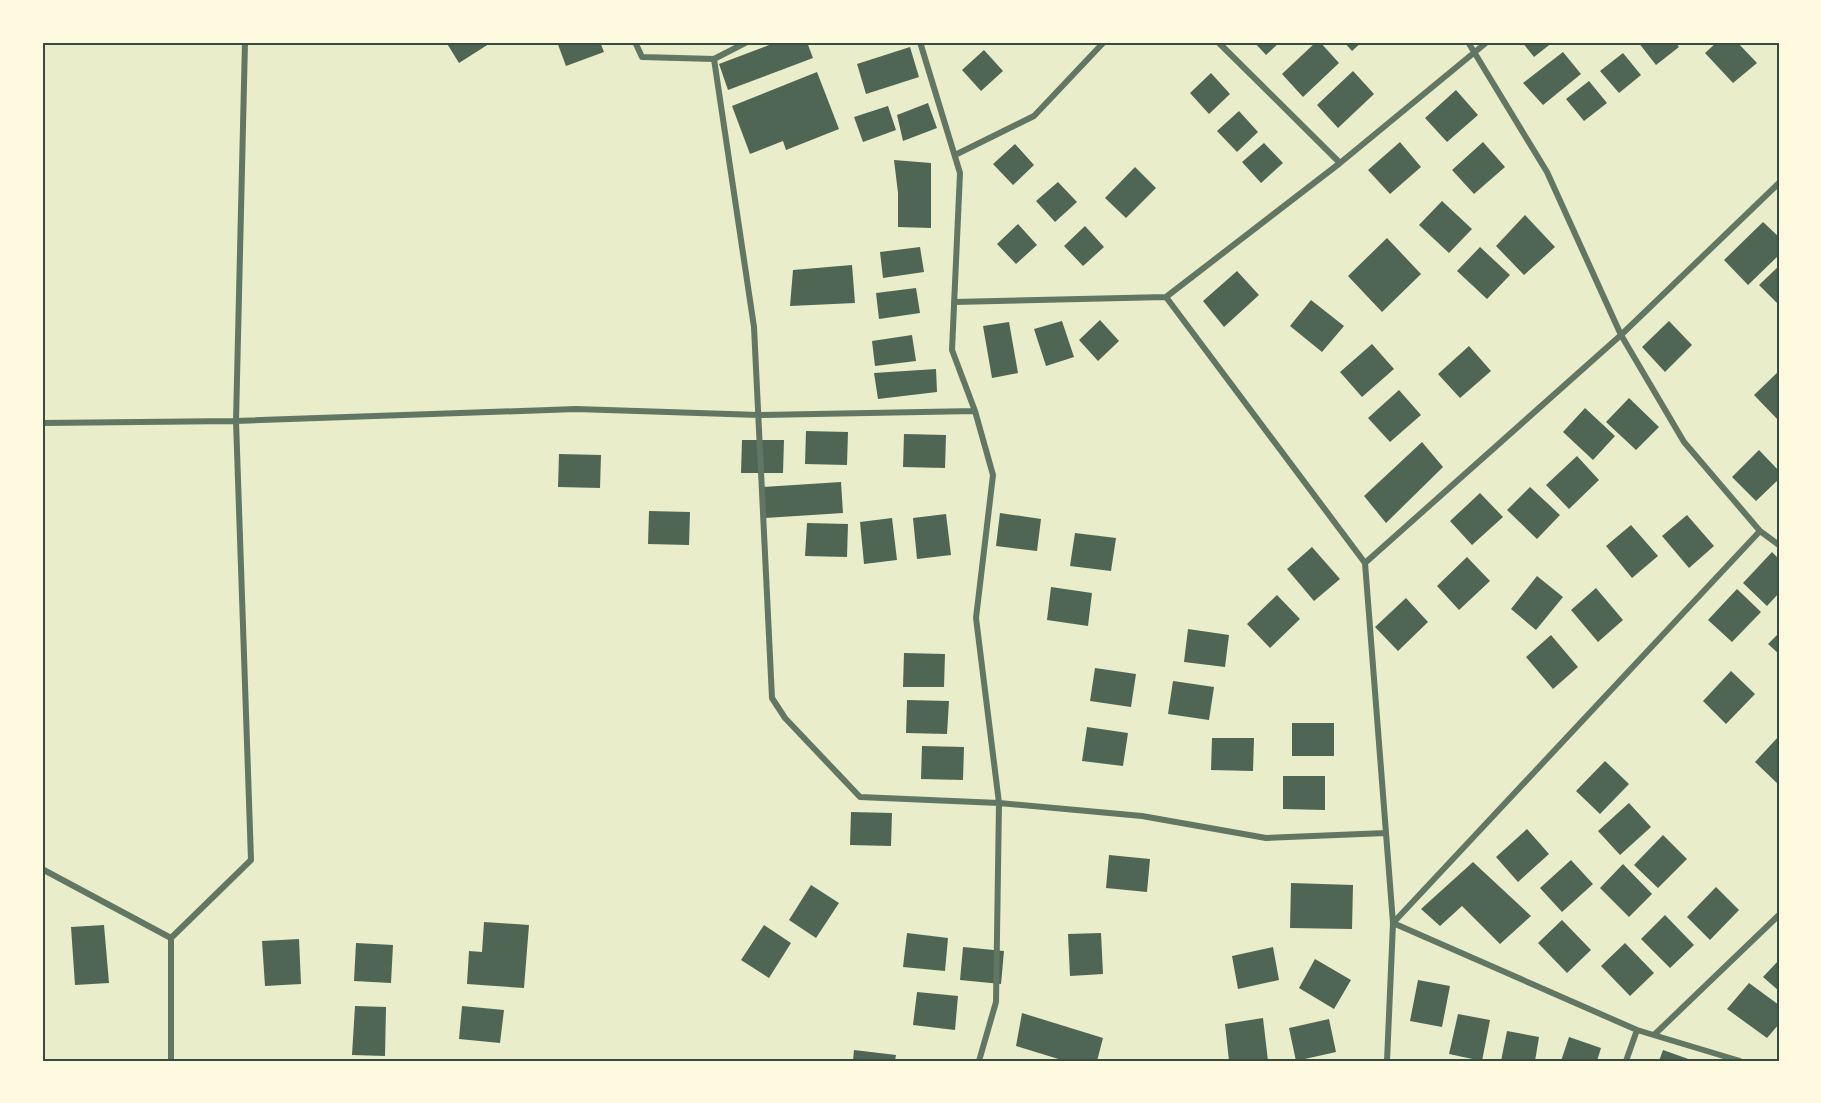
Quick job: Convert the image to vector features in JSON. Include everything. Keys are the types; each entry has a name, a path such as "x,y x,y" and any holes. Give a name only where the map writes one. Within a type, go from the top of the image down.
{"street":[{"path":"171,1061 171,938 251,860 236,421 245,42"},
{"path":"635,42 642,57 714,59 747,42"},
{"path":"920,42 960,173 952,350 975,411 993,475 976,618 999,803 996,1002 979,1061"},
{"path":"955,155 1034,116 1104,42"},
{"path":"1218,42 1340,163"},
{"path":"1468,42 1547,172 1621,335 1684,442 1760,531 1779,545"},
{"path":"954,302 1166,297 1340,163 1487,42"},
{"path":"714,59 754,327 772,698 785,718 860,797 999,803 1142,816 1266,838 1386,833"},
{"path":"1365,563 1621,335 1779,183"},
{"path":"1166,297 1365,563 1393,923 1387,1061"},
{"path":"42,423 236,421 576,409 759,415 975,411"},
{"path":"1393,923 1760,531"},
{"path":"42,869 171,938"},
{"path":"1654,1035 1779,915"},
{"path":"1393,923 1637,1030 1740,1061"},
{"path":"1626,1061 1637,1030"}],"building":[{"path":"446,42 492,42 459,63"},
{"path":"557,42 600,42 604,52 566,66"},
{"path":"777,42 807,42 813,58 728,90 719,64"},
{"path":"1254,42 1280,42 1266,55"},
{"path":"1316,42 1320,42 1339,63 1303,97 1282,74"},
{"path":"1344,42 1362,42 1352,51"},
{"path":"1522,42 1553,42 1534,57"},
{"path":"1638,42 1675,42 1679,47 1656,65"},
{"path":"1717,42 1737,42 1757,63 1733,83 1705,53"},
{"path":"910,47 919,77 866,94 857,64"},
{"path":"984,50 1003,71 981,91 962,70"},
{"path":"1563,52 1581,74 1543,105 1523,83"},
{"path":"1623,53 1641,75 1619,93 1600,71"},
{"path":"1353,71 1374,94 1338,128 1317,105"},
{"path":"817,72 839,129 786,150 783,141 750,154 732,106"},
{"path":"1211,73 1230,94 1209,114 1190,93"},
{"path":"1589,81 1607,103 1584,121 1566,99"},
{"path":"1456,90 1478,115 1447,142 1425,118"},
{"path":"928,103 937,128 903,141 897,115"},
{"path":"888,106 896,130 863,142 854,117"},
{"path":"1239,111 1258,132 1237,152 1217,131"},
{"path":"1400,142 1421,167 1390,194 1368,170"},
{"path":"1483,142 1505,167 1474,194 1452,170"},
{"path":"1264,143 1283,163 1261,183 1242,162"},
{"path":"1015,144 1034,165 1013,185 993,164"},
{"path":"894,160 931,163 931,228 898,227 898,193"},
{"path":"1135,167 1156,188 1126,218 1105,198"},
{"path":"1058,182 1077,202 1055,222 1036,201"},
{"path":"1442,201 1472,229 1449,253 1419,225"},
{"path":"1525,215 1555,247 1524,275 1496,246"},
{"path":"1763,222 1779,237 1779,255 1748,285 1724,260"},
{"path":"1018,224 1037,245 1016,264 997,244"},
{"path":"1085,226 1104,247 1083,266 1064,246"},
{"path":"1387,238 1421,274 1382,312 1348,276"},
{"path":"920,247 924,272 883,278 880,252"},
{"path":"1480,247 1510,275 1487,299 1457,271"},
{"path":"852,265 855,303 790,306 793,270"},
{"path":"1779,266 1779,305 1759,285"},
{"path":"1237,271 1259,295 1224,327 1203,301"},
{"path":"916,288 920,313 879,319 876,293"},
{"path":"1311,300 1344,326 1322,352 1290,326"},
{"path":"1100,320 1119,341 1098,361 1079,340"},
{"path":"1062,321 1074,357 1046,366 1034,329"},
{"path":"1669,321 1692,345 1665,372 1642,347"},
{"path":"1009,322 1018,373 992,378 983,326"},
{"path":"912,335 916,361 875,366 872,341"},
{"path":"1372,344 1394,369 1362,397 1340,372"},
{"path":"1469,346 1491,371 1460,398 1438,374"},
{"path":"936,369 937,392 878,399 874,373"},
{"path":"1779,371 1779,421 1754,395"},
{"path":"1399,390 1421,415 1390,442 1368,418"},
{"path":"1629,398 1659,427 1636,450 1606,422"},
{"path":"1585,408 1615,436 1593,460 1563,432"},
{"path":"806,431 848,432 847,465 805,464"},
{"path":"904,434 946,435 945,468 903,467"},
{"path":"742,440 784,440 783,473 741,473"},
{"path":"1422,442 1443,467 1386,523 1364,496"},
{"path":"1759,450 1779,471 1779,479 1756,501 1732,477"},
{"path":"559,454 601,455 600,488 558,487"},
{"path":"1577,456 1599,480 1569,509 1546,485"},
{"path":"841,482 843,513 765,518 763,487"},
{"path":"1530,487 1560,515 1537,539 1507,510"},
{"path":"1480,493 1503,517 1472,545 1450,521"},
{"path":"649,511 690,512 689,545 648,544"},
{"path":"1000,513 1041,519 1037,551 996,546"},
{"path":"946,514 951,555 917,559 913,518"},
{"path":"1687,515 1714,546 1689,568 1662,536"},
{"path":"892,518 897,560 864,564 860,522"},
{"path":"807,523 848,524 847,557 805,556"},
{"path":"1631,525 1658,556 1632,578 1606,546"},
{"path":"1075,533 1116,538 1111,571 1070,566"},
{"path":"1312,547 1340,579 1314,601 1287,569"},
{"path":"1772,552 1779,559 1779,593 1767,606 1743,583"},
{"path":"1467,557 1490,581 1459,610 1437,586"},
{"path":"1537,576 1563,597 1536,630 1511,609"},
{"path":"1051,587 1092,593 1088,626 1047,620"},
{"path":"1596,588 1623,620 1598,642 1571,610"},
{"path":"1737,589 1761,612 1732,642 1708,620"},
{"path":"1277,595 1300,619 1270,648 1247,624"},
{"path":"1406,598 1428,622 1398,651 1375,627"},
{"path":"1188,629 1229,635 1225,667 1184,662"},
{"path":"1779,633 1779,654 1768,644"},
{"path":"1551,635 1578,667 1553,689 1526,657"},
{"path":"904,653 945,654 944,687 903,687"},
{"path":"1095,668 1136,674 1131,707 1090,701"},
{"path":"1731,671 1755,694 1726,724 1703,701"},
{"path":"1173,681 1214,687 1209,720 1168,714"},
{"path":"907,700 949,701 947,734 906,733"},
{"path":"1292,723 1334,723 1334,756 1292,756"},
{"path":"1087,727 1128,733 1123,766 1082,761"},
{"path":"1779,736 1779,785 1755,762"},
{"path":"1212,738 1254,738 1253,771 1211,770"},
{"path":"922,746 964,747 963,780 921,779"},
{"path":"1605,761 1629,784 1600,814 1576,791"},
{"path":"1283,776 1325,776 1325,810 1283,809"},
{"path":"1629,803 1651,827 1620,855 1598,831"},
{"path":"851,812 892,813 891,846 850,845"},
{"path":"1527,829 1549,854 1518,882 1496,857"},
{"path":"1663,835 1687,859 1658,888 1634,865"},
{"path":"1109,855 1150,859 1147,892 1106,888"},
{"path":"1571,860 1593,884 1562,912 1540,888"},
{"path":"1473,862 1531,916 1500,944 1462,906 1440,926 1421,909"},
{"path":"1623,864 1652,894 1629,917 1600,888"},
{"path":"1291,883 1353,885 1352,929 1290,928"},
{"path":"811,885 839,903 816,938 789,920"},
{"path":"1716,887 1739,910 1710,940 1687,917"},
{"path":"1665,915 1694,945 1670,968 1641,939"},
{"path":"1562,920 1591,950 1567,973 1538,943"},
{"path":"484,922 529,925 524,988 467,984 469,951 482,952"},
{"path":"104,925 109,983 75,985 71,927"},
{"path":"764,925 791,943 769,978 741,960"},
{"path":"907,933 948,938 945,971 903,967"},
{"path":"1101,933 1103,974 1070,976 1068,934"},
{"path":"299,939 301,984 265,986 262,941"},
{"path":"356,943 393,945 391,983 354,981"},
{"path":"1625,943 1654,973 1630,996 1601,966"},
{"path":"963,947 1004,951 1001,984 960,980"},
{"path":"1273,947 1279,980 1238,989 1232,956"},
{"path":"1315,959 1351,980 1334,1009 1299,988"},
{"path":"1779,960 1779,991 1763,977"},
{"path":"1418,980 1450,986 1442,1027 1410,1021"},
{"path":"1749,983 1779,1005 1779,1024 1767,1038 1727,1009"},
{"path":"917,992 958,996 955,1030 913,1025"},
{"path":"355,1006 386,1007 385,1056 352,1055"},
{"path":"462,1006 504,1010 500,1043 459,1039"},
{"path":"1022,1013 1103,1038 1097,1061 1065,1061 1016,1046"},
{"path":"1458,1014 1490,1020 1482,1061 1449,1054"},
{"path":"1263,1018 1268,1061 1229,1061 1225,1024"},
{"path":"1329,1019 1336,1052 1296,1061 1289,1028"},
{"path":"1507,1031 1539,1037 1535,1061 1501,1061"},
{"path":"1569,1037 1601,1048 1597,1061 1561,1061"},
{"path":"854,1050 896,1055 895,1061 853,1061"},
{"path":"1663,1050 1694,1061 1659,1061"}]}
